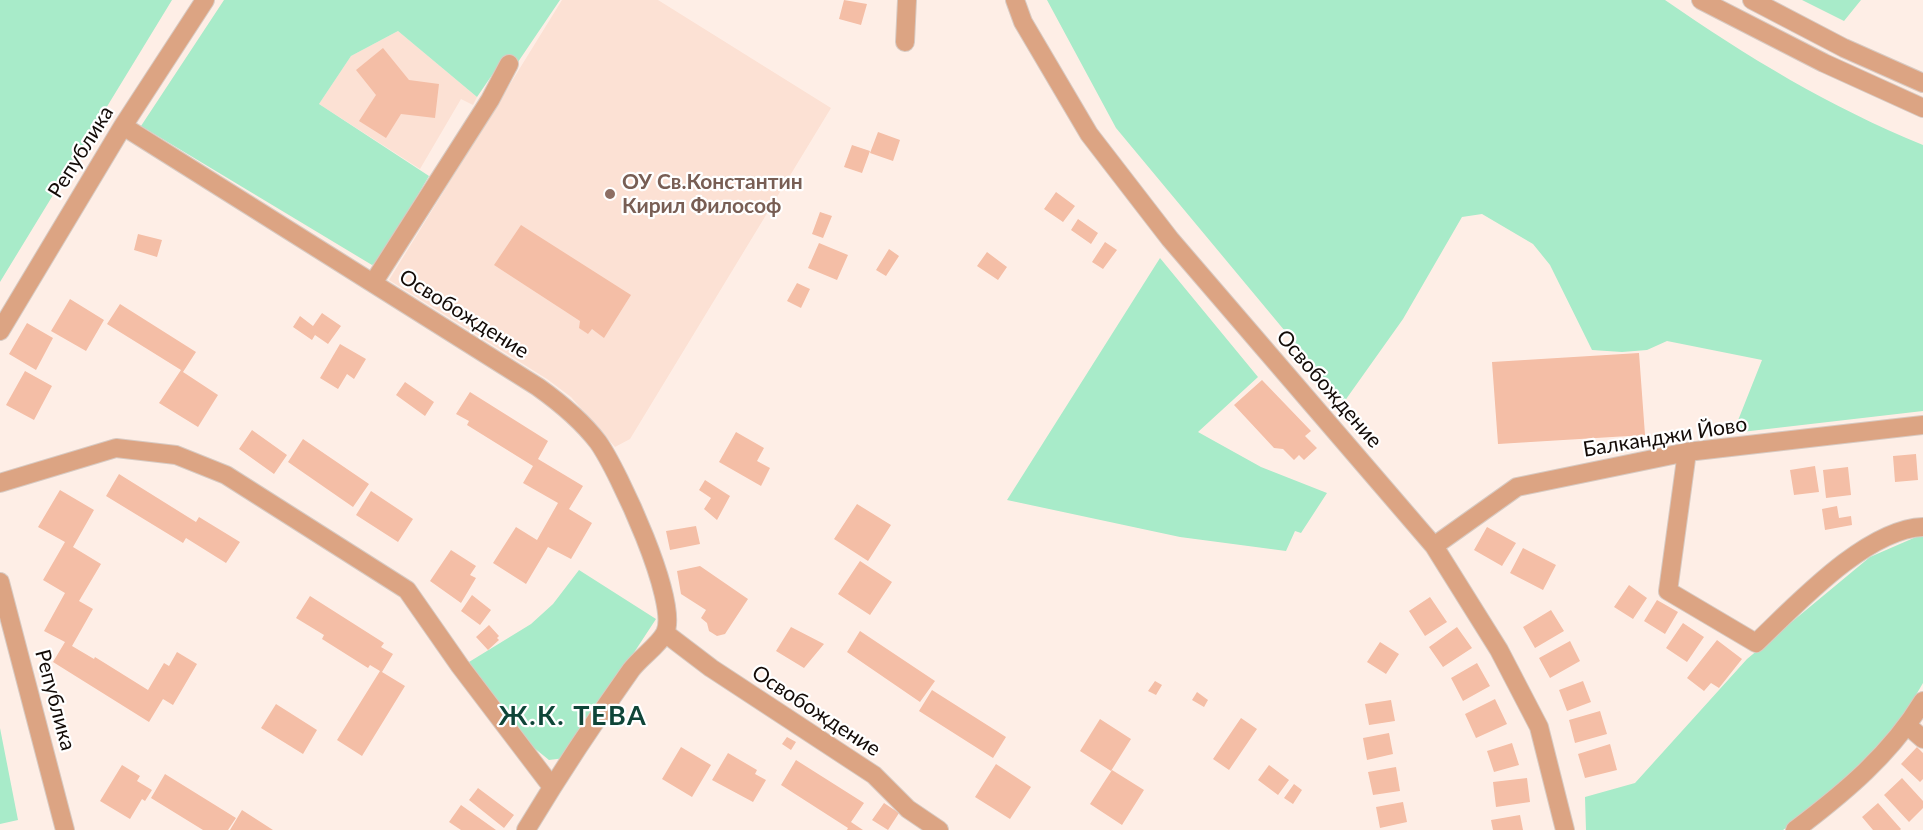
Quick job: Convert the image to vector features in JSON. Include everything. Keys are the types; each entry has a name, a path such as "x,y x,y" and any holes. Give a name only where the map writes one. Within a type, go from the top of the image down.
{"street":[{"name":"Република","path":"0,331 123,126 205,0"},
{"path":"905,42 907,0"},
{"name":"Освобождение","path":"1015,0 1023,22 1089,134 1150,213 1434,546 1499,650 1539,727 1565,830"},
{"path":"1701,0 1824,63 1923,108"},
{"path":"1752,0 1844,48 1923,83"},
{"path":"373,283 490,100 509,64"},
{"name":"Освобождение","path":"123,126 559,402 597,442 611,465 662,582 669,612 665,633 711,668 874,775 908,809 939,830"},
{"name":"Балканджи Йово","path":"1434,546 1517,487 1687,452 1923,425"},
{"path":"0,483 116,448 176,455 226,475 407,590 521,749 552,787"},
{"path":"1687,452 1668,591 1756,643 1813,589 1870,544 1923,527"},
{"name":"Република","path":"0,582 65,830"},
{"path":"526,830 552,787 633,668 665,633"},
{"path":"1795,830 1849,790 1908,726 1923,701"},
{"path":"1908,726 1923,739"}],"shaded area":[{"name":"ОУ Св.Константин Кирил Философ","path":"562,0 658,0 831,108 630,439 615,447 571,397 547,379 389,280"},
{"path":"398,31 477,97 473,105 461,99 420,169 319,104 351,56"}],"green space":[{"path":"0,0 172,0 0,282"},
{"path":"224,0 560,0 518,62 505,56 477,97 398,31 351,56 319,104 429,176 379,260 372,265 141,126"},
{"path":"1047,0 1665,0 1790,80 1855,114 1923,145 1923,411 1733,433 1762,360 1667,341 1647,350 1622,352 1592,350 1550,265 1533,244 1482,214 1462,217 1403,319 1344,402 1116,128"},
{"path":"1802,0 1861,0 1844,21"},
{"path":"1160,258 1258,377 1198,432 1261,467 1327,493 1301,533 1295,531 1286,551 1180,537 1007,500"},
{"path":"1916,537 1923,537 1923,683 1903,717 1843,787 1783,830 1586,830 1585,797 1635,783 1747,659 1870,557"},
{"path":"579,570 656,619 565,758 549,760 528,743 469,662 531,624 553,604"},
{"path":"0,728 18,820 0,824"}],"building":[{"path":"844,0 867,4 861,25 839,19"},
{"path":"383,48 409,80 439,84 435,118 401,114 386,138 359,121 376,95 356,70"},
{"path":"878,132 900,140 893,161 870,153"},
{"path":"852,145 870,151 862,173 844,167"},
{"path":"1056,192 1075,206 1063,222 1044,209"},
{"path":"820,212 832,216 823,238 812,234"},
{"path":"1078,219 1098,233 1091,244 1071,230"},
{"path":"521,225 631,295 604,338 592,329 588,334 579,328 580,321 494,265"},
{"path":"138,234 162,240 157,257 134,250"},
{"path":"1105,242 1117,250 1103,269 1092,262"},
{"path":"819,243 848,255 837,280 808,268"},
{"path":"889,249 899,256 886,276 876,270"},
{"path":"987,252 1007,267 998,280 977,266"},
{"path":"797,283 810,289 801,308 787,301"},
{"path":"70,299 104,320 86,351 51,331"},
{"path":"120,304 196,352 183,372 218,395 198,427 159,403 181,370 107,324"},
{"path":"322,313 341,326 328,344 315,335 312,340 293,327 300,316 313,326"},
{"path":"27,323 53,338 36,370 9,354"},
{"path":"340,344 366,359 354,379 347,374 338,389 320,378"},
{"path":"1639,353 1645,435 1498,444 1492,362"},
{"path":"25,371 52,386 34,420 6,405"},
{"path":"1262,380 1311,431 1305,436 1317,448 1304,460 1299,455 1294,460 1283,449 1274,448 1234,405"},
{"path":"405,382 434,402 425,416 396,395"},
{"path":"470,392 548,441 538,459 583,486 569,509 592,523 571,559 548,547 526,584 493,563 516,527 537,540 558,503 523,483 533,466 467,425 469,421 456,414"},
{"path":"252,430 287,455 274,474 239,449"},
{"path":"736,432 764,448 757,461 770,468 761,486 719,462"},
{"path":"303,439 369,484 353,507 288,462"},
{"path":"1916,454 1918,480 1895,482 1893,456"},
{"path":"1815,466 1819,492 1794,495 1790,470"},
{"path":"1848,467 1851,495 1826,498 1823,470"},
{"path":"119,474 196,522 199,517 240,542 226,563 186,538 183,543 106,496"},
{"path":"705,480 730,496 717,520 704,509 711,498 699,490"},
{"path":"60,490 94,510 73,547 101,564 79,601 93,609 72,646 94,659 95,657 148,690 164,663 169,666 177,652 197,664 173,705 163,699 149,722 53,662 65,642 44,631 65,593 43,580 65,542 38,527"},
{"path":"371,491 413,519 398,542 356,515"},
{"path":"857,504 891,525 868,561 834,539"},
{"path":"1837,506 1839,518 1851,516 1852,525 1825,530 1822,509"},
{"path":"696,526 700,544 670,550 666,531"},
{"path":"1487,527 1516,543 1502,566 1474,550"},
{"path":"1523,548 1556,565 1543,590 1510,573"},
{"path":"451,550 476,566 470,575 476,578 461,603 430,581"},
{"path":"860,561 892,582 870,615 838,594"},
{"path":"700,566 748,599 725,634 717,636 709,631 707,623 701,618 706,610 681,594 677,571"},
{"path":"1629,585 1647,598 1633,619 1614,607"},
{"path":"472,595 491,610 480,625 461,611"},
{"path":"310,596 384,643 381,647 393,654 382,672 405,686 362,756 337,740 380,671 370,665 368,668 322,639 324,635 296,618"},
{"path":"1430,597 1447,622 1425,636 1409,611"},
{"path":"1657,600 1678,612 1665,634 1644,621"},
{"path":"1551,610 1564,631 1535,648 1523,627"},
{"path":"1683,623 1704,637 1687,662 1666,648"},
{"path":"489,625 499,636 497,638 499,640 488,650 476,637"},
{"path":"791,627 824,644 804,668 776,651"},
{"path":"1457,627 1472,648 1443,667 1429,647"},
{"path":"860,631 935,681 920,702 847,652"},
{"path":"1717,640 1742,659 1719,688 1711,683 1704,691 1687,678"},
{"path":"1570,641 1580,661 1550,678 1539,658"},
{"path":"1380,642 1399,654 1386,674 1367,662"},
{"path":"1477,663 1490,686 1463,701 1451,678"},
{"path":"1155,681 1162,685 1156,695 1148,691"},
{"path":"1583,681 1591,702 1567,711 1559,690"},
{"path":"932,690 1006,737 993,758 919,711"},
{"path":"1197,692 1208,700 1204,707 1192,700"},
{"path":"1495,699 1507,724 1476,738 1465,714"},
{"path":"1391,700 1395,721 1369,725 1365,704"},
{"path":"276,704 317,730 303,754 261,728"},
{"path":"1600,711 1607,734 1575,743 1569,720"},
{"path":"1241,718 1257,729 1229,770 1213,759"},
{"path":"1100,719 1131,739 1111,771 1080,751"},
{"path":"1389,733 1393,754 1367,760 1363,738"},
{"path":"787,737 796,742 791,750 782,744"},
{"path":"1512,743 1519,765 1494,772 1487,751"},
{"path":"1610,744 1617,770 1585,778 1578,754"},
{"path":"681,747 711,765 692,797 662,779"},
{"path":"1917,747 1923,753 1923,779 1920,782 1901,764"},
{"path":"728,753 757,770 755,774 766,780 753,802 712,780"},
{"path":"796,760 864,803 851,822 863,830 847,830 848,828 781,785"},
{"path":"996,764 1031,787 1010,819 975,797"},
{"path":"122,765 140,776 137,781 152,790 145,801 142,799 130,819 100,801"},
{"path":"1269,765 1289,780 1278,795 1258,780"},
{"path":"1396,767 1400,791 1373,795 1368,772"},
{"path":"1112,770 1144,790 1122,825 1090,804"},
{"path":"165,774 236,818 228,830 203,830 151,798"},
{"path":"1527,778 1530,802 1496,807 1493,782"},
{"path":"1902,778 1923,801 1923,808 1909,822 1884,795"},
{"path":"1294,784 1302,790 1293,804 1284,798"},
{"path":"478,788 514,815 504,828 469,800"},
{"path":"1403,802 1407,822 1380,828 1376,807"},
{"path":"884,803 899,813 888,830 872,820"},
{"path":"1878,803 1900,830 1873,830 1862,817"},
{"path":"461,805 496,830 461,830 449,822"},
{"path":"242,810 273,830 230,830"},
{"path":"1520,815 1523,830 1493,830 1491,820"}],"place":[{"name":"ОУ Св.Константин Кирил Философ","path":"610,194"}],"district":[{"name":"Ж.К. ТЕВА","path":"573,716"}]}
